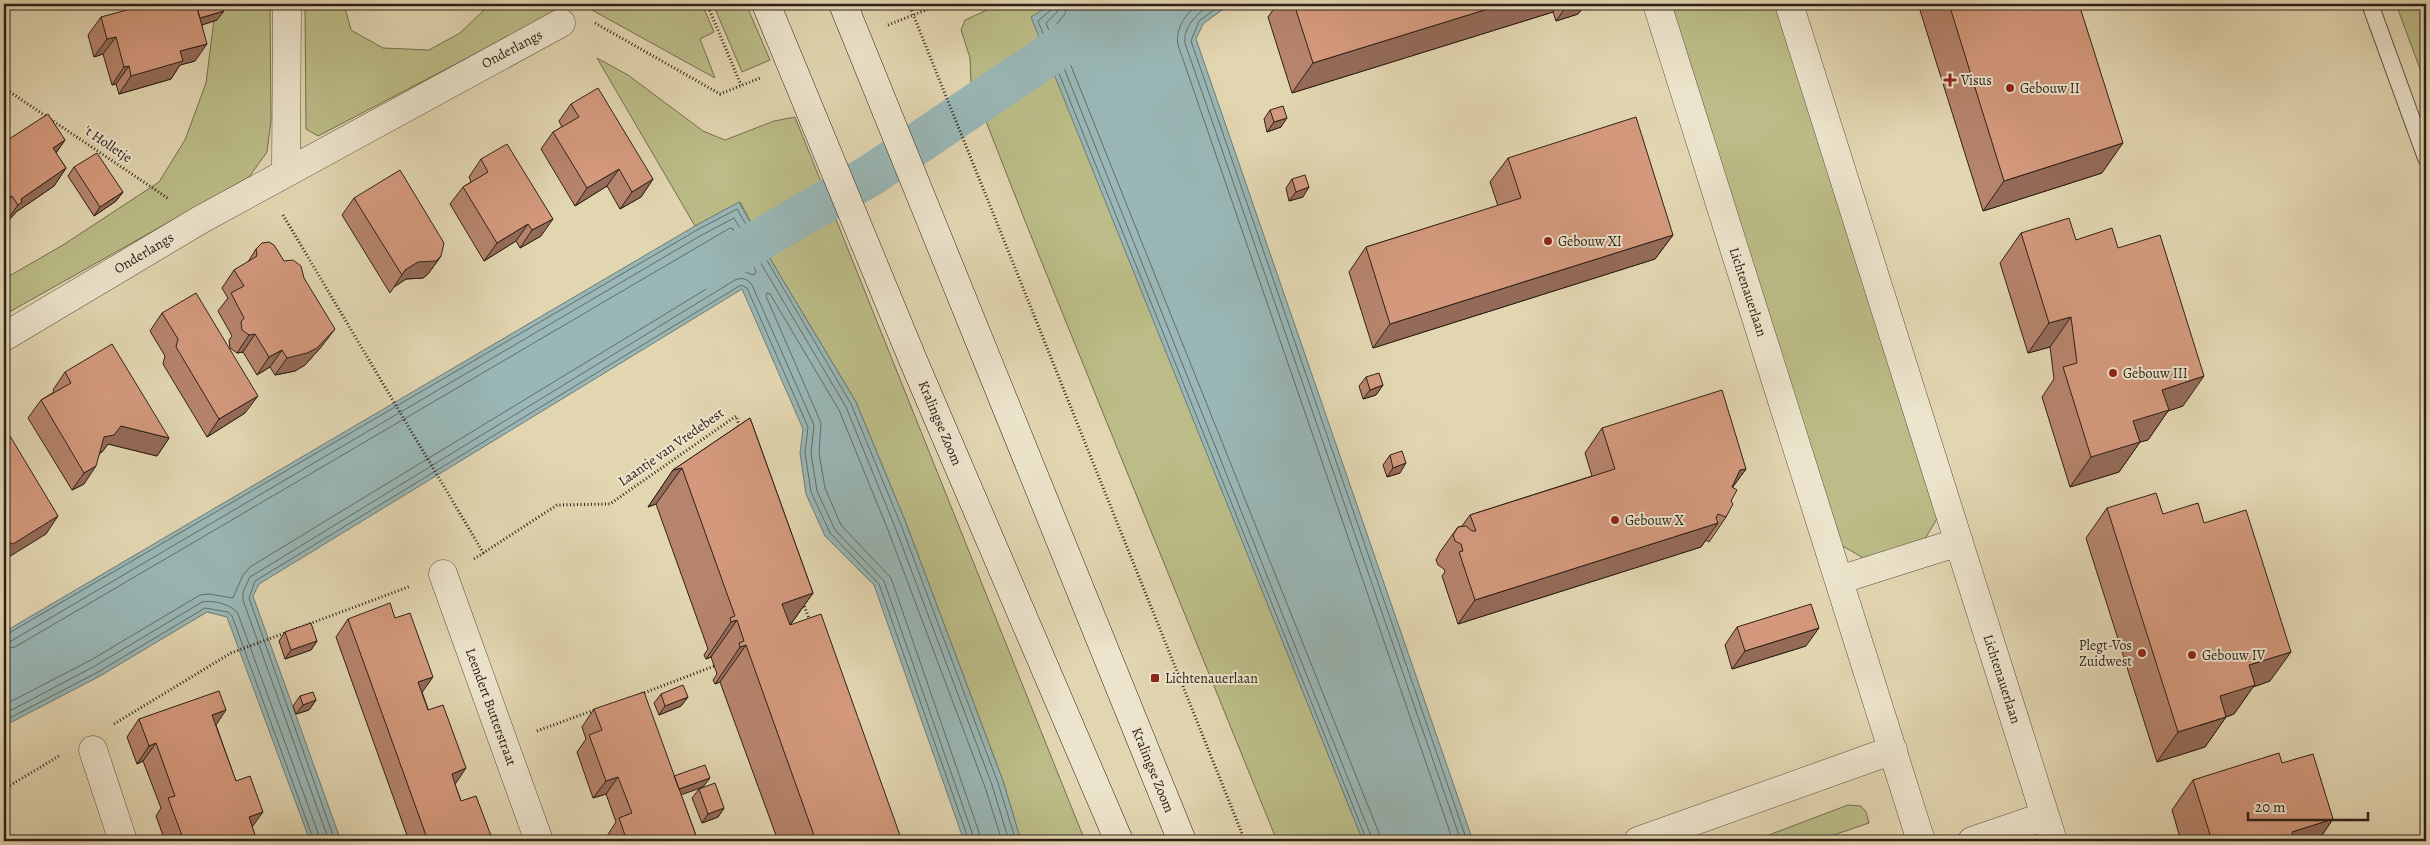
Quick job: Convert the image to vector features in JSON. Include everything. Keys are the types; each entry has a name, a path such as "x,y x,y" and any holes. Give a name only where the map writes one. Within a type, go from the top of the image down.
{"street":[{"path":"286,171 287,4"},
{"name":"Kralingse Zoom","path":"766,4 913,360 1119,841"},
{"name":"Kralingse Zoom","path":"843,4 1182,841"},
{"name":"Lichtenauerlaan","path":"1657,4 1922,841"},
{"name":"Lichtenauerlaan","path":"1789,4 2049,829 1972,841"},
{"name":"Onderlangs","path":"4,337 286,171 561,23"},
{"path":"1839,580 1959,542"},
{"name":"Leendert Butterstraat","path":"443,574 539,841"},
{"path":"99,739 123,841"},
{"path":"1638,841 1893,750"}],"lane":[{"path":"2370,4 2426,158"}],"path":[{"path":"561,23 590,20 720,94 741,85 707,4"},
{"path":"909,4 1245,841"},
{"path":"914,15 941,4"},
{"name":"'t Holletje","path":"4,88 200,220"},
{"path":"99,739 231,653 443,574 484,554 284,216"},
{"name":"Laantje van Vredebest","path":"484,554 557,505 610,504 736,416 743,434"},
{"path":"800,593 813,631"},
{"path":"631,697 724,663"},
{"path":"504,743 604,707"},
{"path":"4,789 63,754"}],"green space":[{"path":"216,4 270,4 271,120 267,152 249,177 4,315 4,279 63,245 159,182 185,140 206,83"},
{"path":"305,4 344,4 351,30 383,48 429,50 460,33 485,9 487,4 702,4 714,32 700,39 715,78 590,9 578,5 569,5 318,136 306,129"},
{"path":"713,4 746,4 770,60 742,72"},
{"path":"1000,4 1052,4 1032,17 1363,841 1277,841 1027,226 971,83 970,58 961,30 965,20"},
{"path":"1669,4 1775,4 1938,517 1922,544 1867,560 1839,544"},
{"path":"2396,4 2426,4 2426,85"},
{"path":"597,58 628,75 703,131 725,140 774,121 795,117 1085,841 1021,841 1003,781 906,523 856,402 775,267 740,202 695,226"},
{"path":"1848,805 1861,806 1866,812 1869,823 1816,841 1753,841"}],"water":[{"path":"1052,4 1230,4 1203,24 1196,39 1473,841 1363,841 1031,17"},
{"path":"739,202 775,267 856,402 906,523 1003,781 1021,841 964,841 874,585 825,536 806,494 800,453 803,429 742,289 259,584 253,596 341,841 310,841 227,617 207,612 100,676 4,726 4,632 695,226"}],"building":[{"path":"149,4 196,4 207,44 180,51 183,61 131,76 129,66 124,67 116,37 107,39 101,17"},
{"path":"196,4 222,4 224,11 200,18"},
{"path":"1294,4 1504,4 1313,63"},
{"name":"Gebouw II","path":"1949,4 2079,4 2123,143 2004,181"},
{"path":"598,88 653,179 632,192 619,169 587,188 553,132 579,117 571,104"},
{"path":"1283,106 1287,118 1274,122 1270,110"},
{"path":"48,114 65,140 53,148 66,168 21,199 22,202 18,205 12,196 4,202 4,132 9,139"},
{"name":"Gebouw XI","path":"1636,117 1673,235 1390,324 1366,247 1521,198 1508,158"},
{"path":"507,144 553,219 532,230 528,224 497,243 463,187 488,172 481,159"},
{"path":"97,153 123,192 100,207 74,167"},
{"path":"400,170 444,243 441,256 436,261 418,262 405,270 402,275 354,198"},
{"path":"1305,175 1309,187 1296,192 1292,179"},
{"name":"Gebouw III","path":"2069,218 2076,240 2112,228 2118,248 2160,235 2204,376 2162,390 2169,410 2133,421 2140,442 2091,457 2063,367 2077,363 2071,317 2049,323 2021,233"},
{"path":"269,242 274,245 284,261 293,260 301,266 304,278 335,329 317,348 307,353 287,358 282,350 269,357 255,334 249,335 242,330 241,322 244,318 231,293 244,286 234,270 257,256 256,249 262,243"},
{"path":"196,293 258,396 219,419 176,347 178,339 162,313"},
{"path":"112,344 169,438 121,426 114,435 104,437 96,466 84,473 41,400 71,383 65,372"},
{"path":"1379,373 1383,385 1370,390 1366,377"},
{"name":"Gebouw X","path":"1722,390 1746,469 1740,470 1732,487 1737,490 1731,501 1733,504 1726,517 1718,514 1716,518 1718,523 1475,600 1459,552 1463,551 1461,544 1455,541 1453,535 1458,527 1466,526 1472,531 1476,531 1470,515 1615,469 1602,428"},
{"path":"750,418 813,593 782,604 790,625 821,614 902,841 816,841 746,645 740,647 739,643 744,641 737,620 731,622 730,618 735,616 682,468 673,470"},
{"path":"4,426 58,516 13,544 6,541 5,545 4,545"},
{"path":"1402,451 1406,463 1393,468 1390,455"},
{"name":"Gebouw IV","path":"2156,493 2163,514 2198,503 2204,523 2246,510 2291,652 2249,665 2255,685 2220,696 2226,717 2178,732 2107,508"},
{"path":"390,603 395,618 410,613 433,677 418,682 428,710 443,705 466,768 452,774 461,801 476,796 493,841 428,841 348,619"},
{"path":"1811,604 1819,628 1745,651 1737,627"},
{"path":"311,623 317,641 291,650 285,632"},
{"path":"683,685 688,697 665,706 661,694"},
{"path":"219,691 226,710 212,715 236,781 250,776 263,812 249,817 257,841 184,841 168,798 175,796 156,743 149,746 139,719"},
{"path":"313,692 316,700 303,705 300,696"},
{"path":"644,692 698,841 627,841 619,818 632,813 618,777 606,781 589,735 602,730 594,709"},
{"path":"2279,753 2282,763 2313,754 2333,819 2292,832 2295,841 2212,841 2193,780"},
{"path":"705,765 710,778 679,789 674,776"},
{"path":"715,783 724,808 708,814 699,789"}],"waterway":[{"path":"710,269 871,175 1124,4"}],"place":[{"name":"Visus","path":"1950,80"},
{"name":"Gebouw II","path":"2010,88"},
{"name":"Gebouw XI","path":"1548,241"},
{"name":"Gebouw III","path":"2113,373"},
{"name":"Gebouw X","path":"1615,520"},
{"name":"Plegt-Vos Zuidwest","path":"2142,653"},
{"name":"Gebouw IV","path":"2192,655"},
{"name":"Lichtenauerlaan","path":"1155,678"}]}
